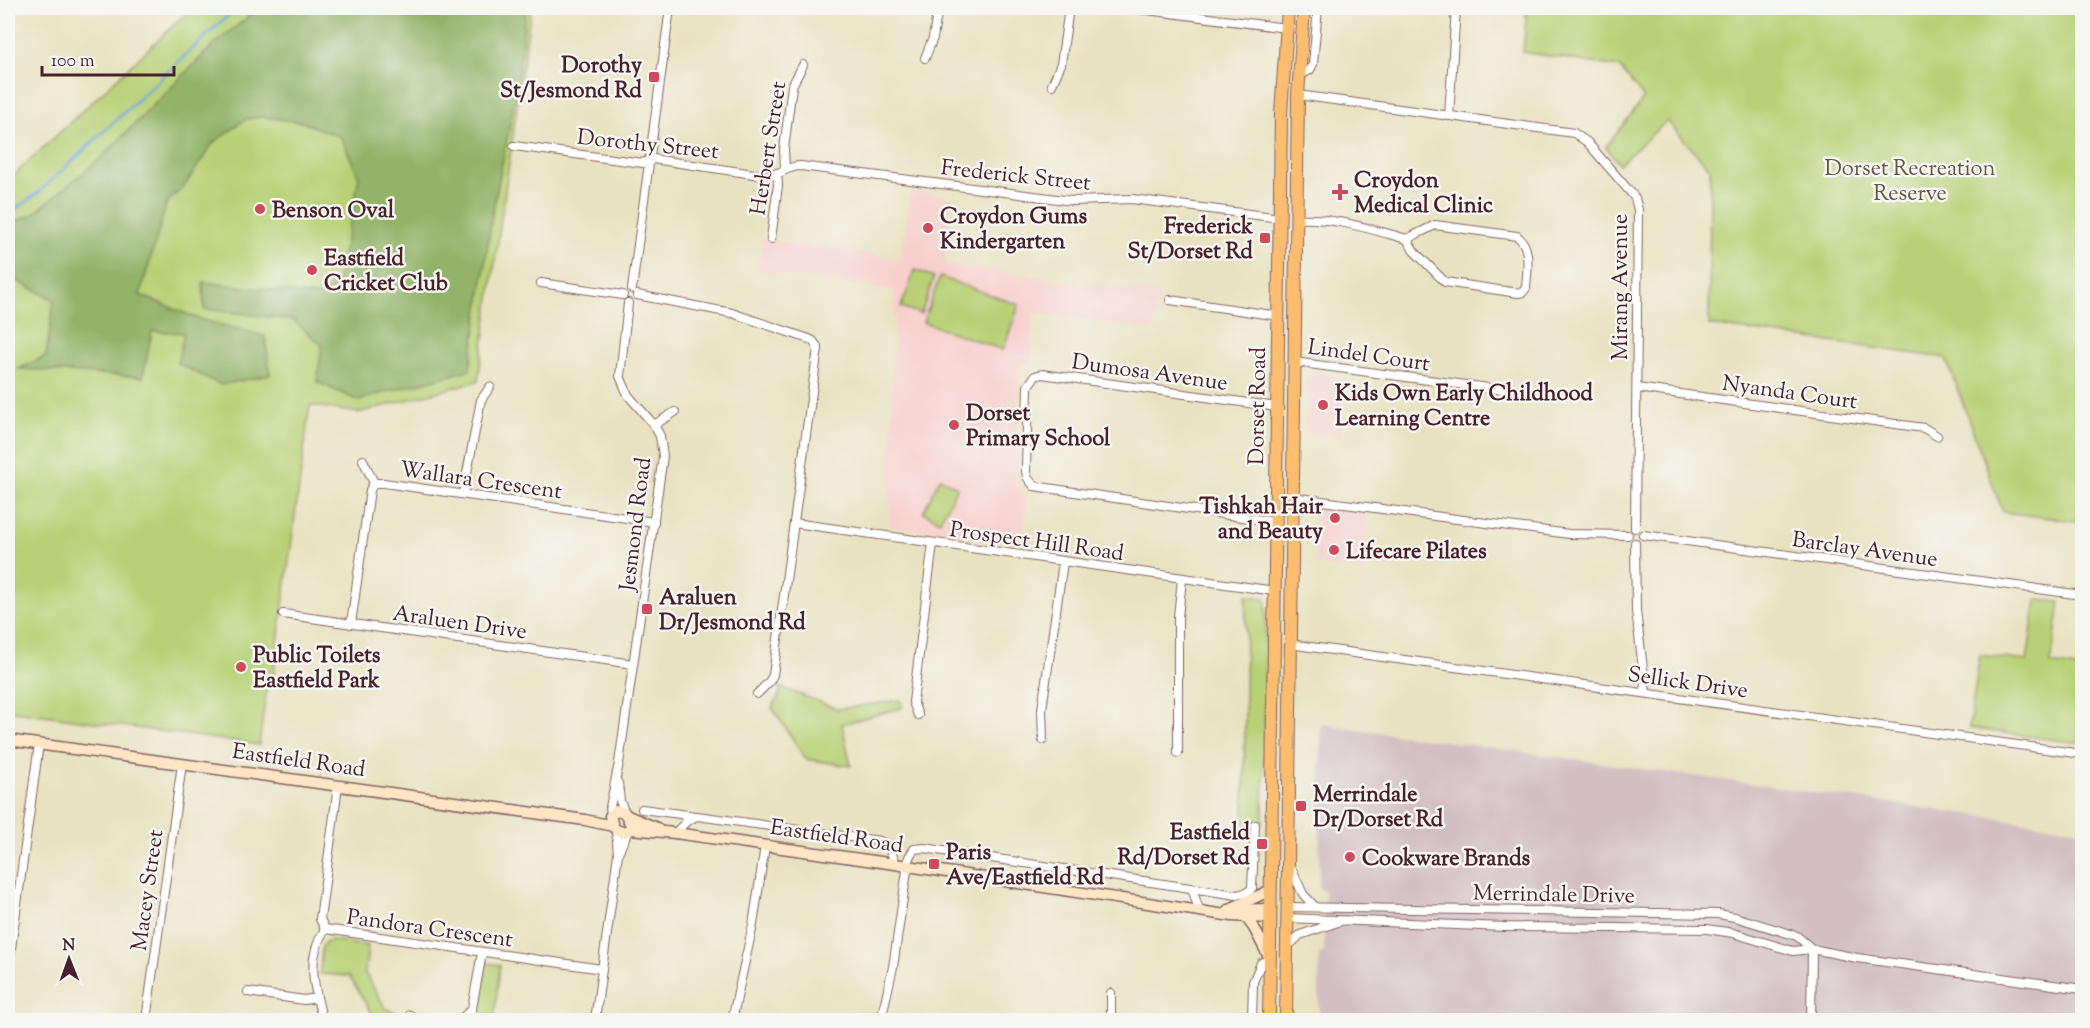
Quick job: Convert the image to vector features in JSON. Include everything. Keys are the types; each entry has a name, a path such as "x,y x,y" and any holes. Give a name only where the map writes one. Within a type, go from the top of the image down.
{"main road":[{"name":"Dorset Road","path":"1269,1020 1281,114 1288,8"},
{"name":"Dorset Road","path":"1286,1020 1289,644 1298,95 1304,8"},
{"path":"1286,28 1302,29"},
{"path":"1280,218 1296,219"},
{"path":"1277,407 1293,408"},
{"path":"1274,644 1289,644"},
{"name":"Eastfield Road","path":"8,740 585,820 622,829 673,833 895,864 1246,918 1270,913"},
{"name":"Eastfield Road","path":"585,820 616,811 673,833"},
{"path":"611,814 622,829 631,825 627,815"},
{"path":"1226,910 1269,891"},
{"name":"Eastfield Road","path":"1204,911 1287,913"},
{"path":"1246,918 1254,928 1270,959"}],"street":[{"path":"623,295 628,303 634,301 649,161 670,8"},
{"path":"925,58 933,38 938,8"},
{"path":"1052,85 1061,64 1069,8"},
{"path":"1132,8 1286,28"},
{"path":"1299,76 1310,70 1313,64 1318,8"},
{"path":"1449,116 1456,8"},
{"name":"Herbert Street","path":"771,239 778,184 777,173 785,168 784,149 792,86 803,65"},
{"name":"Mirang Avenue","path":"1298,95 1579,135 1635,198 1638,210 1635,528"},
{"name":"Dorothy Street","path":"514,146 643,163 653,159 768,176 777,173"},
{"name":"Frederick Street","path":"785,168 801,166 1073,201 1132,199 1280,218"},
{"path":"1296,219 1318,218 1343,222 1407,239 1435,225 1518,236 1527,248 1526,288 1523,292 1518,293 1445,282 1414,251 1407,239"},
{"path":"541,283 623,295"},
{"path":"623,295 625,290 732,313 809,339 817,345 819,352 773,675 757,694"},
{"path":"1170,300 1279,316"},
{"name":"Jesmond Road","path":"611,814 610,807 619,763 663,456 660,436 649,416 628,395 620,376 628,303"},
{"name":"Lindel Court","path":"1294,362 1511,391"},
{"name":"Dumosa Avenue","path":"1276,522 1038,488 1029,482 1027,477 1028,386 1035,376 1053,375 1277,407"},
{"path":"463,494 481,400 490,387"},
{"name":"Nyanda Court","path":"1636,388 1924,428 1937,436"},
{"path":"654,425 675,412"},
{"path":"363,460 374,483"},
{"name":"Wallara Crescent","path":"351,624 370,490 374,483 654,522"},
{"path":"1292,497 1569,534 1628,535"},
{"name":"Prospect Hill Road","path":"794,523 1275,591"},
{"path":"1628,535 1631,529 1641,531 1643,535 1641,540 1635,543"},
{"path":"1628,535 1635,543"},
{"name":"Barclay Avenue","path":"1643,535 2082,595"},
{"path":"918,715 914,702 933,543"},
{"path":"1635,543 1636,611 1646,693"},
{"path":"1043,740 1042,709 1063,562"},
{"path":"1178,753 1178,617 1182,579"},
{"name":"Araluen Drive","path":"283,614 633,664"},
{"name":"Sellick Drive","path":"1289,644 2082,754"},
{"path":"8,970 39,744"},
{"name":"Jesmond Road","path":"619,763 618,792 627,815"},
{"name":"Macey Street","path":"146,1020 182,764"},
{"name":"Pandora Crescent","path":"338,786 320,919 325,929 602,969"},
{"path":"642,809 885,843 895,864"},
{"path":"673,833 697,816"},
{"path":"881,1020 894,967 912,851 924,848 1237,895 1248,892 1254,881 1255,825"},
{"path":"595,1020 622,829"},
{"path":"732,1020 753,925 765,846"},
{"path":"1288,860 1303,894 1315,907"},
{"path":"1192,888 1204,911"},
{"name":"Merrindale Drive","path":"1287,913 1315,907 1718,914 1797,936 1812,949"},
{"path":"1476,910 1476,926"},
{"path":"1574,911 1574,928"},
{"name":"Merrindale Drive","path":"1287,913 1346,919 1476,926 1707,929 1733,933 1793,951 1812,949 1857,958 2082,989"},
{"path":"1287,947 1300,935 1346,919"},
{"path":"320,1020 321,1014 312,975 317,942 325,929"},
{"path":"1811,1020 1812,949"},
{"path":"460,1020 472,1009 482,953"},
{"path":"1252,1020 1253,982 1261,963 1270,959"},
{"path":"248,992 304,1000 317,998"},
{"path":"1111,993 1111,1020"}],"shaded area":[{"name":"Dorset Primary School","path":"911,192 953,197 945,264 1159,294 1154,330 1032,312 1032,363 1019,362 1016,487 1027,500 1022,544 889,526 895,291 758,270 762,239 901,258"},
{"name":"Kids Own Early Childhood Learning Centre","path":"1310,374 1342,378 1342,437 1305,433 1305,378"},
{"path":"1316,504 1366,511 1365,570 1315,563"},
{"path":"1321,724 2082,830 2082,1020 1319,1020 1319,954 1324,952 1325,891 1319,887"}],"green space":[{"path":"192,8 531,8 478,381 358,413 310,405 272,686 267,686 259,745 8,710 8,181"},
{"path":"259,8 526,8 516,94 492,215 470,370 359,401 317,382 322,345 293,320 204,309 203,282 319,296 337,283 359,177 341,137 302,122 263,117 246,119 213,143 183,188 167,202 140,295 199,319 265,336 270,375 221,385 177,363 184,333 152,331 143,377 19,369 46,356 54,300 8,278 8,224 32,215 101,158 213,45"},
{"name":"Dorset Recreation Reserve","path":"1527,8 2082,8 2082,522 2003,512 1946,358 1709,325 1710,169 1667,121 1619,164 1606,147 1644,98 1619,67 1523,52"},
{"path":"915,270 934,277 921,314 901,307"},
{"path":"940,277 1019,305 1003,350 923,322"},
{"path":"940,478 957,487 940,521 923,512"},
{"path":"1246,596 1264,598 1266,601 1263,823 1244,822"},
{"path":"2036,600 2060,602 2051,664 2082,669 2082,709 2078,743 1969,728 1980,655 2027,661"},
{"path":"780,687 838,709 901,700 902,708 842,724 851,766 806,759 772,708 779,696"},
{"path":"331,940 368,946 365,973 386,1009 407,1016 406,1020 376,1020 349,976 320,974 322,947 325,942"},
{"path":"486,963 500,965 494,1020 470,1020 480,1011"}],"waterway":[{"path":"8,210 20,206 38,193 236,8"}],"place":[{"name":"Dorothy St/Jesmond Rd","path":"654,77"},
{"name":"Croydon Medical Clinic","path":"1340,192"},
{"name":"Benson Oval","path":"260,209"},
{"name":"Croydon Gums Kindergarten","path":"928,228"},
{"name":"Frederick St/Dorset Rd","path":"1265,238"},
{"name":"Eastfield Cricket Club","path":"312,270"},
{"name":"Kids Own Early Childhood Learning Centre","path":"1323,405"},
{"name":"Dorset Primary School","path":"954,425"},
{"name":"Tishkah Hair and Beauty","path":"1335,518"},
{"name":"Lifecare Pilates","path":"1334,550"},
{"name":"Araluen Dr/Jesmond Rd","path":"647,609"},
{"name":"Public Toilets Eastfield Park","path":"241,667"},
{"name":"Merrindale Dr/Dorset Rd","path":"1301,806"},
{"name":"Eastfield Rd/Dorset Rd","path":"1262,844"},
{"name":"Cookware Brands","path":"1350,857"},
{"name":"Paris Ave/Eastfield Rd","path":"934,864"}]}
